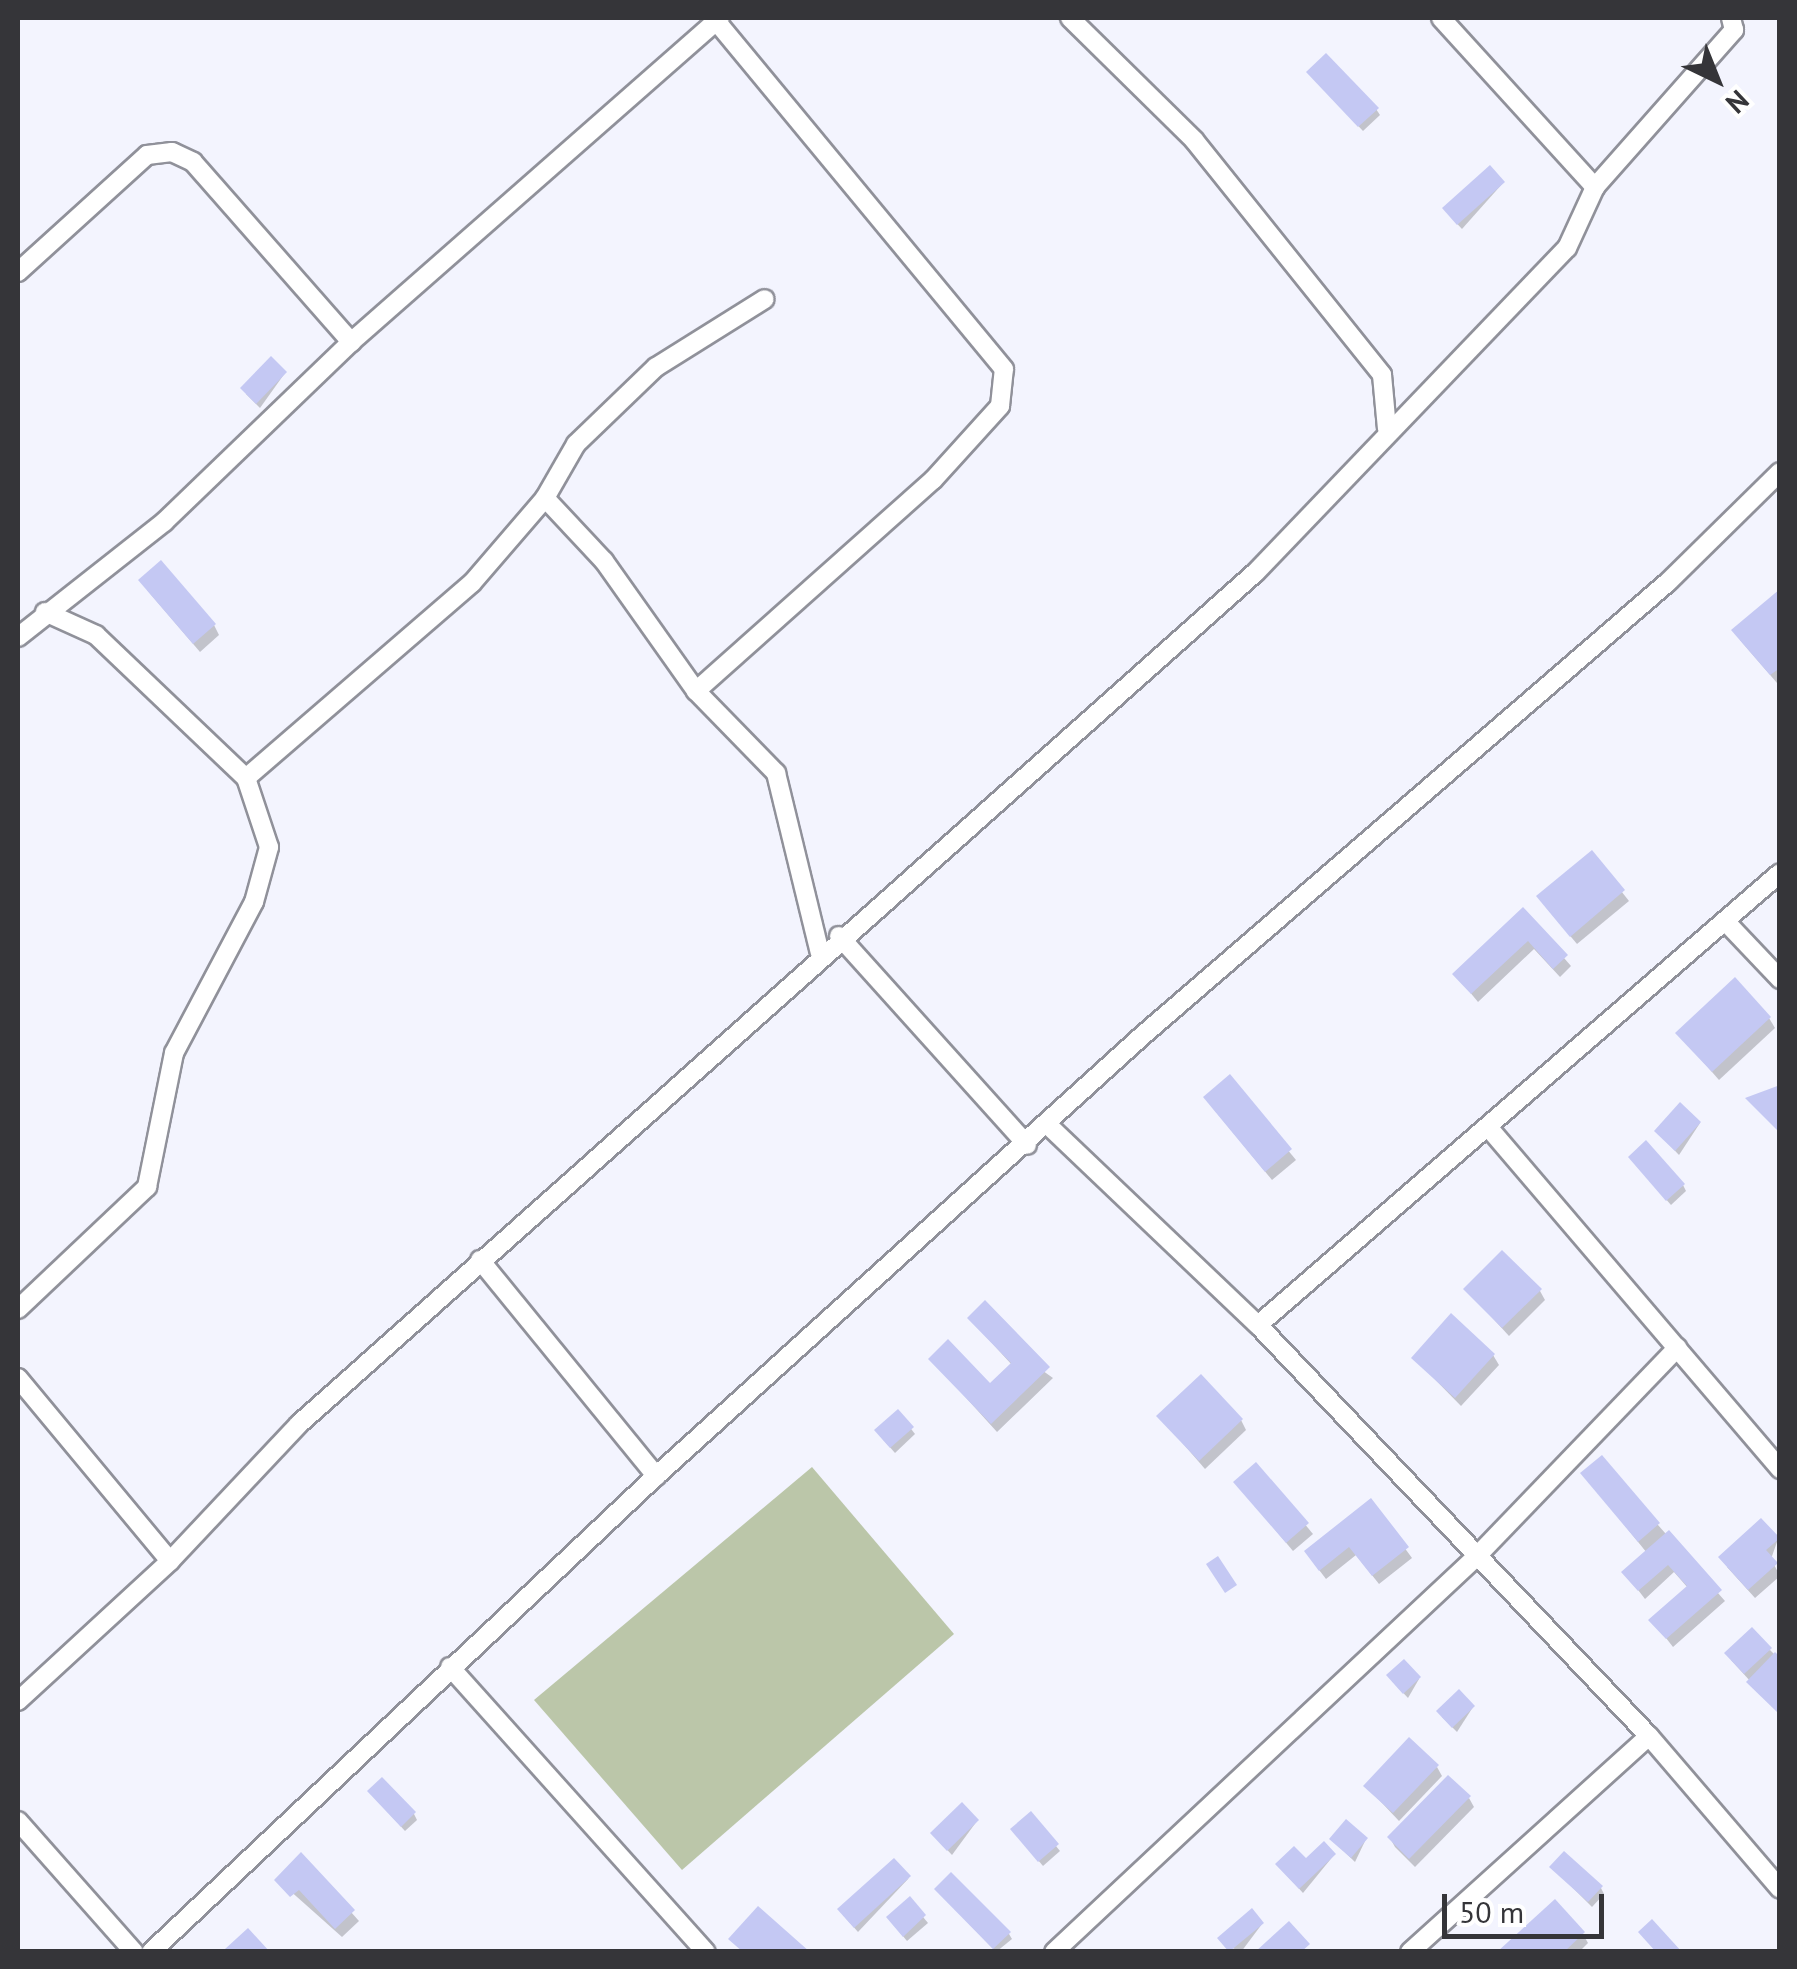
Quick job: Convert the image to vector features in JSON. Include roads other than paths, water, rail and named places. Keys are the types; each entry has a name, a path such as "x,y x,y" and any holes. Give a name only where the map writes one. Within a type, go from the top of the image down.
{"street":[{"path":"1070,18 1194,140 1382,375 1387,429"},
{"path":"1442,18 1595,187"},
{"path":"18,1701 170,1561 298,1424 820,952 1256,572 1387,429 1567,248 1595,187 1734,30 1731,18"},
{"path":"18,637 164,522 351,342 718,19 1004,370 1000,406 933,480 696,691"},
{"path":"18,272 147,156 172,152 193,162 351,342"},
{"path":"246,778 472,583 545,498 576,444 656,367 765,299"},
{"path":"152,1952 656,1476 1050,1128 1143,1035 1668,582 1780,472"},
{"path":"545,498 604,561 696,691 776,774 820,952"},
{"path":"18,1309 148,1187 174,1054 254,902 268,847 246,778 96,635 45,612"},
{"path":"1258,1325 1780,874"},
{"path":"1726,922 1780,978"},
{"path":"839,936 1027,1145"},
{"path":"1488,1127 1780,1469"},
{"path":"1050,1128 1258,1325 1649,1736 1780,1890"},
{"path":"480,1260 656,1476"},
{"path":"1054,1952 1477,1556 1678,1348"},
{"path":"18,1378 170,1561"},
{"path":"450,1667 706,1952"},
{"path":"1410,1952 1649,1736"},
{"path":"18,1822 134,1952"}]}
